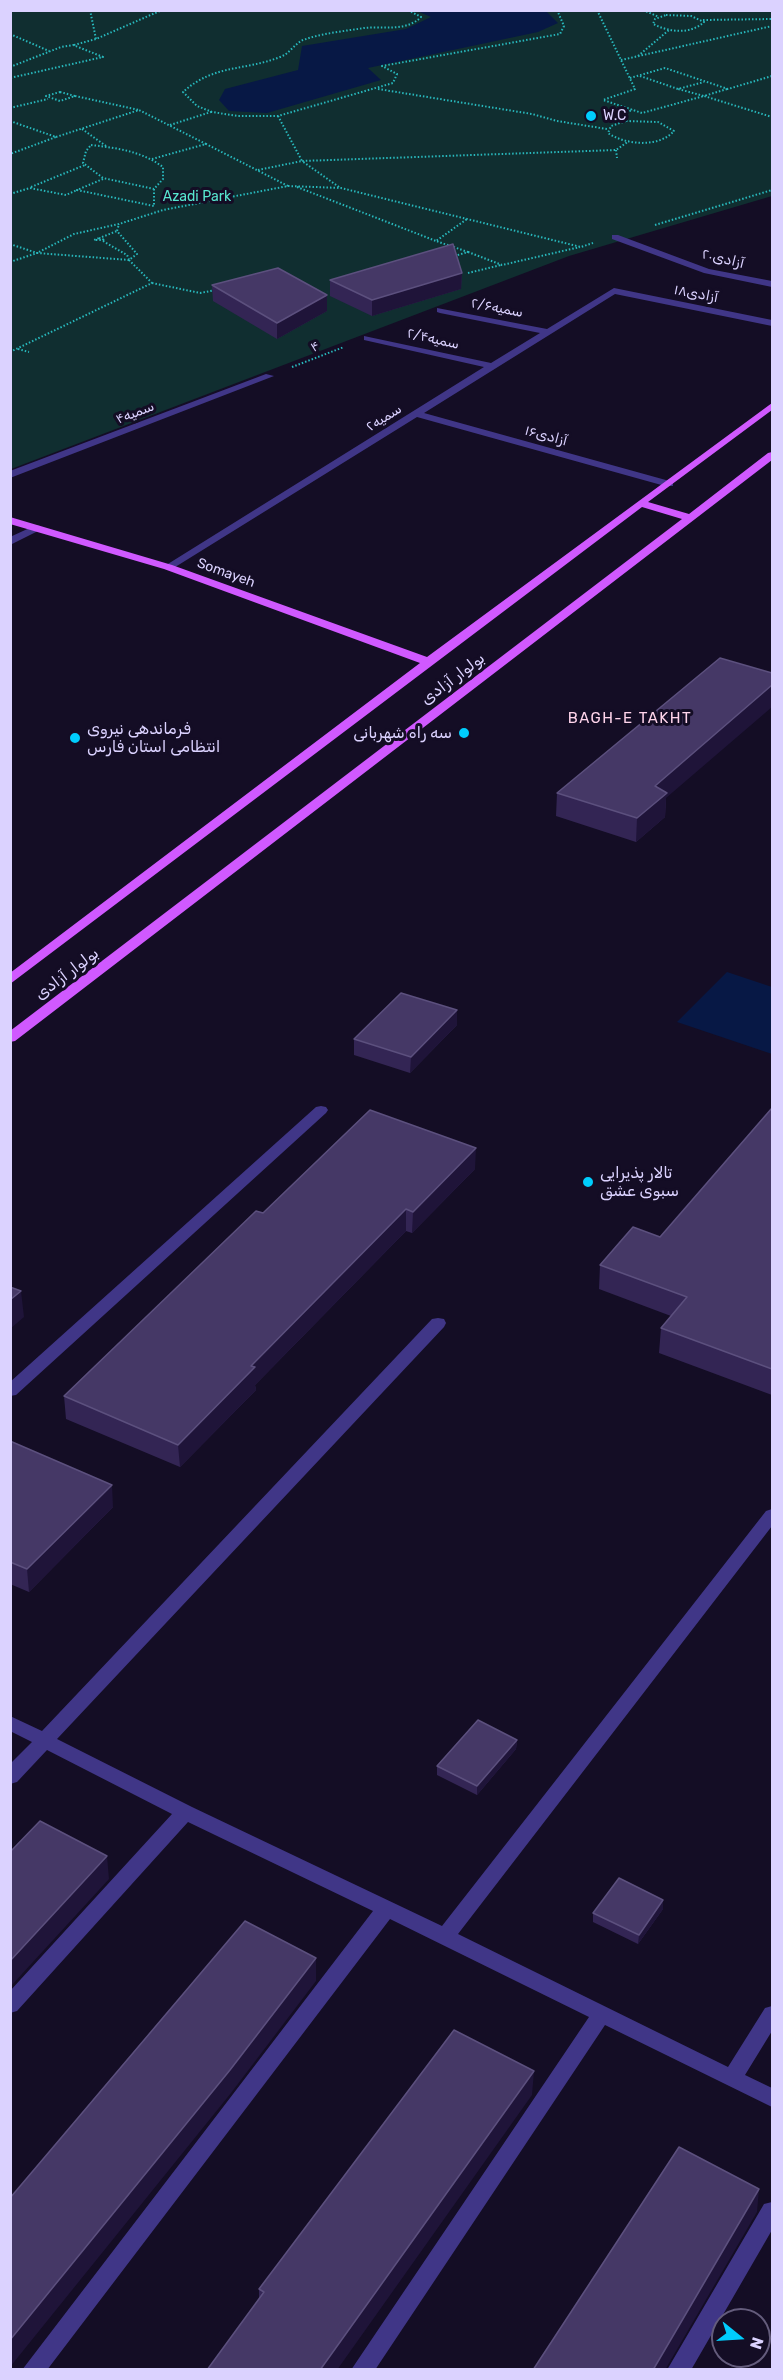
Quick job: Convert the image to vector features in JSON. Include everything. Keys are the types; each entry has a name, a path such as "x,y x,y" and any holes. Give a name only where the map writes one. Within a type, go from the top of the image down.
{"main road":[{"name":"بولوار آزادی","path":"10,980 429,662 772,406"},
{"name":"بولوار آزادی","path":"10,1038 772,455"},
{"path":"642,504 692,518"},
{"name":"Somayeh","path":"10,520 168,567 429,662"}],"street":[{"name":"آزادی۲۰","path":"615,237 707,271 772,284"},
{"name":"آزادی۱۸","path":"614,291 772,323"},
{"name":"۲سمیه","path":"168,567 614,291"},
{"name":"سمیه۲/۶","path":"440,310 549,332"},
{"name":"سمیه۲/۴","path":"367,338 494,366"},
{"name":"سمیه۴","path":"10,475 269,376"},
{"name":"آزادی۱۶","path":"416,414 669,484"},
{"path":"10,542 36,528"},
{"path":"10,1391 321,1110"},
{"path":"10,1777 438,1323"},
{"path":"445,1936 772,1515"},
{"path":"10,1723 185,1812 445,1936 772,2098"},
{"path":"10,2005 185,1812"},
{"path":"33,2370 387,1908"},
{"path":"362,2370 603,2014"},
{"path":"732,2078 772,2014"},
{"path":"678,2370 772,2211"}],"path":[{"path":"90,10 96,39"},
{"path":"10,67 50,52 96,39 162,10"},
{"path":"408,10 421,17 416,22 402,26 383,29 367,28 303,39 282,57 220,70 196,80 183,92 197,106 212,112 238,116 278,116 302,111 346,95 393,83 397,74 382,66 432,55 560,34 564,26 557,10"},
{"path":"597,10 635,89 603,100 642,113 772,76"},
{"path":"643,10 660,17"},
{"path":"702,20 704,25 700,27 670,29 653,24 655,19 660,17 683,15 702,20 772,19"},
{"path":"621,60 772,26"},
{"path":"636,57 670,29"},
{"path":"10,34 50,52"},
{"path":"10,78 103,57 73,45"},
{"path":"630,78 665,68 728,88"},
{"path":"639,76 772,117"},
{"path":"678,89 706,81"},
{"path":"374,88 608,129 617,123 636,120 665,125 674,131 672,135 651,142 629,141 612,136 608,129"},
{"path":"48,99 46,96 55,92 68,92 75,96 139,110 288,186"},
{"path":"10,108 48,99 64,100 75,96"},
{"path":"10,154 139,110"},
{"path":"616,115 633,110"},
{"path":"169,125 212,112"},
{"path":"636,120 642,113"},
{"path":"278,116 302,161 341,188"},
{"path":"10,121 56,137"},
{"path":"82,129 107,146"},
{"path":"258,170 302,161 616,150 629,141"},
{"path":"152,159 206,144"},
{"path":"154,189 103,178 85,165 84,157 88,147 91,145 107,146 129,150 152,159 163,167 164,180 154,189 154,206"},
{"path":"616,150 617,158"},
{"path":"10,194 85,165"},
{"path":"30,188 66,195 103,178"},
{"path":"10,262 37,253 74,234 119,224 163,210 288,186 341,188 581,247"},
{"path":"293,186 502,265"},
{"path":"77,190 154,206 163,210"},
{"path":"468,273 581,247 772,190"},
{"path":"436,241 467,219"},
{"path":"117,231 119,224"},
{"path":"117,231 109,233 102,240 127,255 152,284 200,294 220,289"},
{"path":"10,244 37,253 129,260 137,254 117,231"},
{"path":"445,259 468,252"},
{"path":"10,352 152,284"},
{"name":"۴","path":"269,376 367,338"},
{"path":"17,349 29,352"}],"green space":[{"name":"Azadi Park","path":"11,11 772,11 772,196 569,256 11,469"}],"water":[{"path":"417,11 546,11 558,23 538,32 368,68 381,80 267,113 229,111 219,100 225,89 298,70 302,46 406,29 431,17"},
{"path":"727,972 772,987 772,1054 677,1022"}],"building":[{"path":"453,244 462,273 372,300 330,280"},
{"path":"278,268 327,295 277,323 212,285"},
{"path":"720,658 772,673 772,685 655,786 667,793 637,818 557,793"},
{"path":"401,993 457,1010 411,1057 354,1039"},
{"path":"772,1108 772,1369 661,1328 687,1297 600,1265 633,1227 660,1237"},
{"path":"370,1110 476,1148 413,1212 406,1209 251,1366 255,1367 178,1445 64,1396 256,1211 263,1213"},
{"path":"10,1287 21,1291 10,1300"},
{"path":"10,1441 112,1485 27,1569 10,1562"},
{"path":"478,1720 517,1740 477,1786 437,1766"},
{"path":"40,1821 107,1856 10,1961 10,1852"},
{"path":"619,1878 663,1900 639,1935 593,1913"},
{"path":"245,1921 316,1958 230,2070 10,2340 10,2198"},
{"path":"454,2030 534,2071 320,2370 207,2370 264,2292 259,2289"},
{"path":"679,2147 759,2189 653,2370 533,2370"}],"place":[{"name":"W.C","path":"591,116"},
{"name":"سه راه شهربانی","path":"464,733"},
{"name":"فرماندهی نیروی انتظامی استان فارس","path":"75,738"},
{"name":"تالار پذیرایی سبوی عشق","path":"588,1182"}],"district":[{"name":"BAGH-E TAKHT","path":"630,719"}]}
